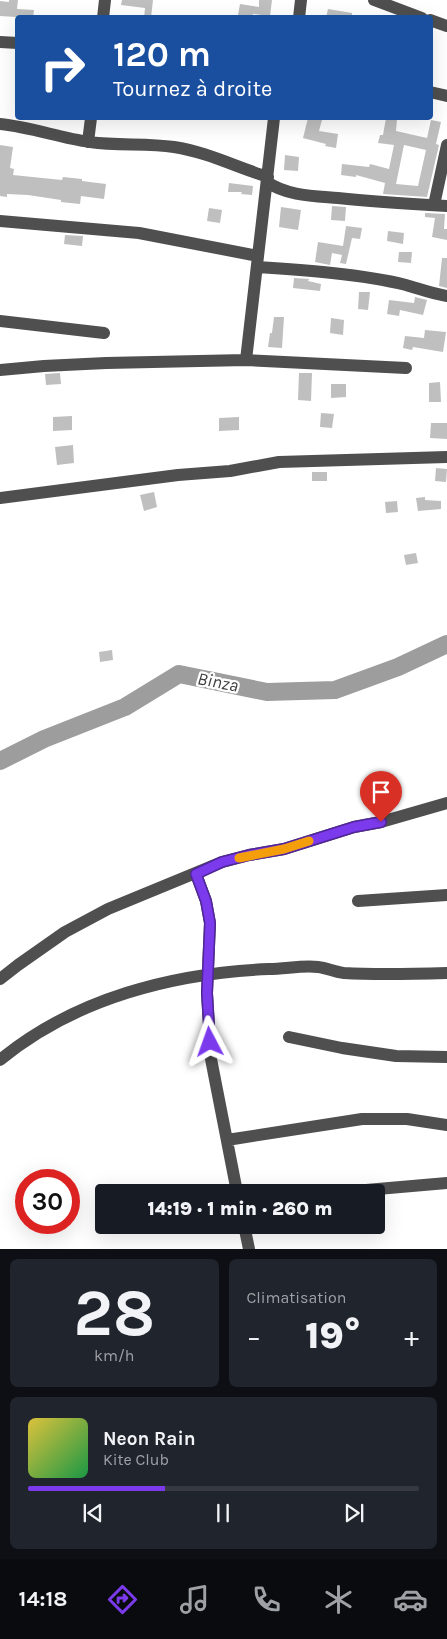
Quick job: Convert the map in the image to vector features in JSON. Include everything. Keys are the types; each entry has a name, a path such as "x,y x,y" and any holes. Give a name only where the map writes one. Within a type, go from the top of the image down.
{"street":[{"path":"103,15 105,0"},
{"path":"299,15 301,0"},
{"path":"374,0 414,15"},
{"path":"433,21 447,26"},
{"path":"0,42 15,43"},
{"path":"433,93 447,96"},
{"path":"88,142 91,120"},
{"path":"246,360 274,120"},
{"path":"0,124 18,126 88,142 173,147 206,154 268,180 275,188 303,194 396,204 440,206 447,145"},
{"path":"0,221 139,233 258,262 406,285 428,293 447,296"},
{"path":"0,321 104,333"},
{"path":"0,370 70,365 246,360 406,368"},
{"path":"0,498 230,471 279,462 447,457"},
{"path":"0,979 18,964 65,932 108,908 222,862 284,849 354,827 390,820 447,802"},
{"path":"196,874 206,901 210,923 207,993 211,1059 235,1184"},
{"path":"358,901 447,895"},
{"path":"0,1060 47,1026 114,998 161,983 233,971 318,967 344,973 447,973"},
{"path":"289,1037 342,1048 396,1056 447,1057"},
{"path":"226,1140 362,1119 407,1119 447,1125"},
{"path":"385,1188 447,1183"},
{"path":"246,1234 249,1249"}],"building":[{"path":"9,0 18,0 17,9 34,10 33,15 0,16 0,1 9,2"},
{"path":"122,0 153,0 151,15 144,15 145,8 121,5"},
{"path":"259,0 272,0 270,15 238,15 240,4 259,7"},
{"path":"328,9 352,13 352,15 327,15"},
{"path":"308,120 322,120 319,131 338,134 336,148 303,138"},
{"path":"386,120 397,120 396,131 427,138 431,120 441,122 436,144 439,145 427,197 383,194 385,183 356,175 356,177 341,175 342,164 369,167 370,164 389,169 394,145 378,143 380,135 383,135","holes":["404,145 426,150 418,186 396,184"]},
{"path":"0,145 13,147 10,168 14,169 13,175 62,180 63,177 106,184 104,199 81,196 80,204 28,195 7,194 7,197 0,196"},
{"path":"285,155 299,157 298,171 284,170"},
{"path":"229,183 253,186 252,195 241,194 242,192 228,192"},
{"path":"332,206 346,207 345,221 331,220"},
{"path":"281,207 301,210 298,230 279,227"},
{"path":"209,208 222,210 220,223 207,221"},
{"path":"425,213 445,214 444,229 447,229 447,240 432,237 435,218 425,217"},
{"path":"346,226 362,228 360,239 352,238 346,264 340,263 342,255 332,253 330,265 315,262 318,242 343,246"},
{"path":"388,231 404,233 403,244 387,241"},
{"path":"65,235 83,236 82,246 64,244"},
{"path":"399,252 412,252 411,263 398,262"},
{"path":"442,258 447,258 447,288 439,286"},
{"path":"294,278 309,279 308,281 321,284 320,291 293,288"},
{"path":"359,292 370,292 368,310 358,309"},
{"path":"415,297 427,300 423,315 400,310 399,316 387,314 389,300 414,303"},
{"path":"274,317 284,317 282,348 268,347"},
{"path":"331,318 344,320 343,335 330,333"},
{"path":"425,330 446,332 443,352 413,347 412,350 403,348 405,336 424,338"},
{"path":"60,373 61,384 46,385 45,374"},
{"path":"299,373 312,373 311,401 298,400"},
{"path":"440,382 441,402 429,402 429,383"},
{"path":"331,384 346,384 346,397 331,398"},
{"path":"321,413 334,414 332,428 320,427"},
{"path":"72,416 72,430 53,431 53,417"},
{"path":"239,417 239,430 219,431 219,418"},
{"path":"431,423 447,423 447,439 430,438"},
{"path":"73,445 74,463 57,465 55,447"},
{"path":"436,468 447,469 446,482 435,481"},
{"path":"312,472 327,472 327,481 312,481"},
{"path":"154,492 157,507 144,511 140,495"},
{"path":"425,497 425,500 441,501 441,509 418,511 416,498"},
{"path":"397,501 398,512 386,513 385,502"},
{"path":"416,553 418,563 406,565 404,555"},
{"path":"112,650 113,660 100,662 99,652"}],"waterway":[{"name":"Binza","path":"0,761 44,739 125,707 179,674 267,692 335,690 398,667 447,644"}],"slow traffic":[{"path":"239,858 284,849 309,841"}],"route":[{"path":"210,1042 207,993 210,923 206,901 196,874 222,862 284,849 354,827 381,822"}]}
